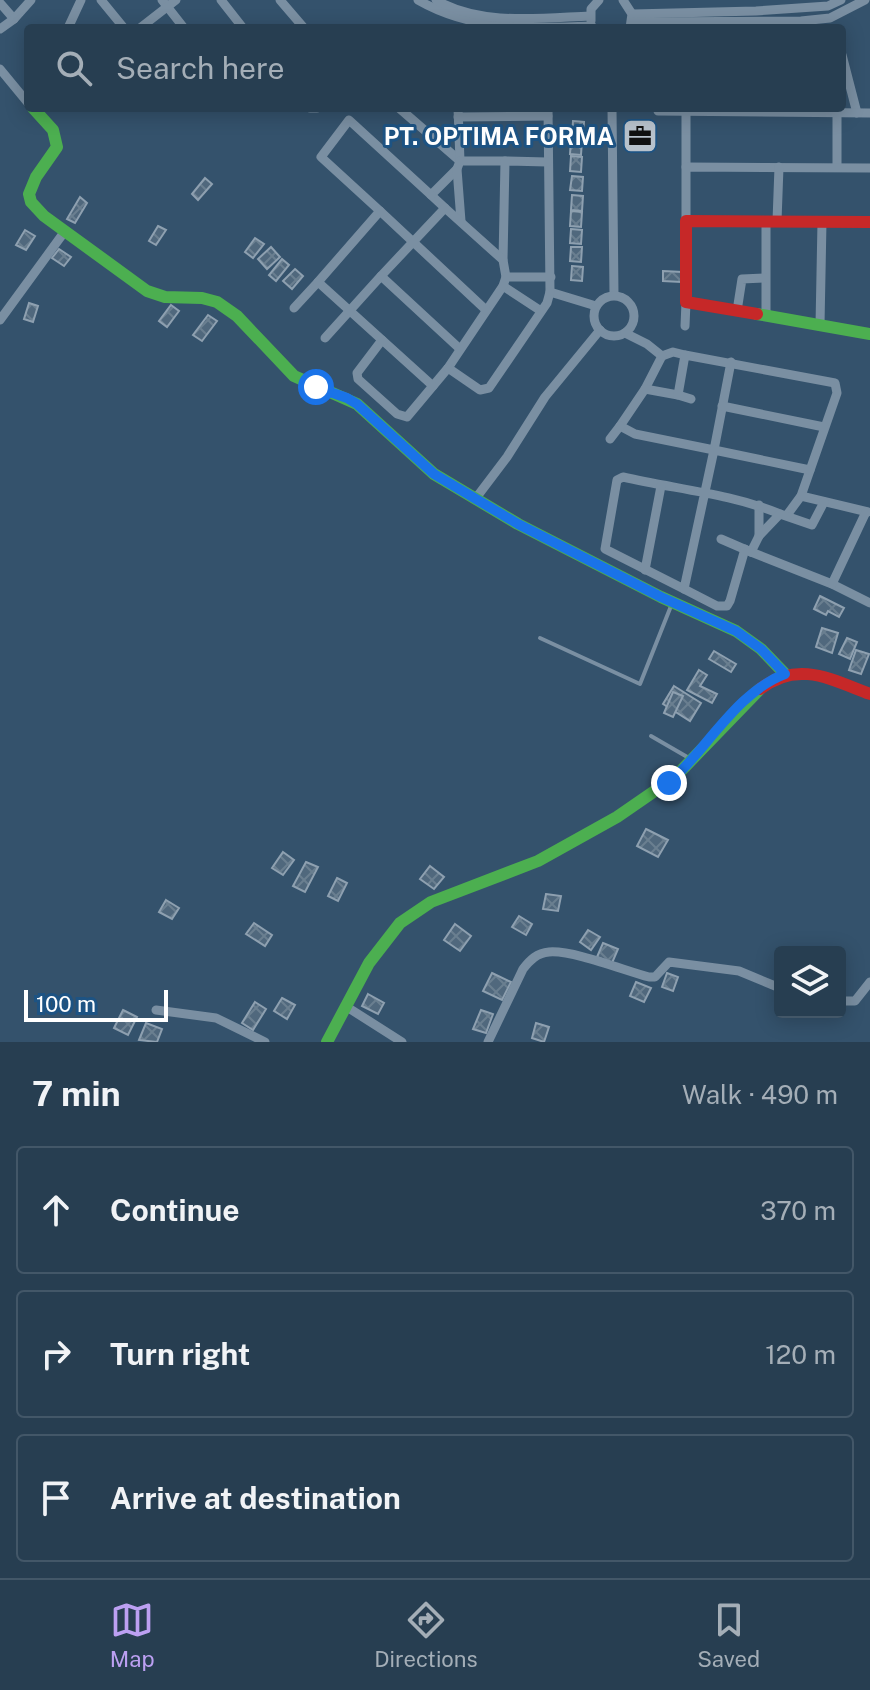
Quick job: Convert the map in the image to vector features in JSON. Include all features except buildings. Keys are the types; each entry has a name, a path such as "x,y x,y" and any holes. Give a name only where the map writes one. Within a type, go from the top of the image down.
{"street":[{"path":"0,29 31,0"},
{"path":"70,24 81,0"},
{"path":"101,0 121,24"},
{"path":"221,0 238,24"},
{"path":"280,0 301,24"},
{"path":"418,0 441,13 490,24"},
{"path":"436,0 480,14 591,23 591,9 599,0"},
{"path":"623,0 632,21"},
{"path":"632,21 828,6 841,0"},
{"path":"632,21 832,23 865,0"},
{"path":"144,24 169,2 182,24"},
{"path":"0,3 14,19"},
{"path":"828,6 832,23"},
{"path":"762,112 866,113 846,65"},
{"path":"0,69 24,98"},
{"path":"37,112 58,140 57,147 29,194 32,202 47,218 148,291 170,298 202,297 216,302 235,314 287,371 306,384 357,404 434,474 518,524 748,639 785,674 823,679 870,694"},
{"path":"403,112 458,165"},
{"path":"448,368 480,390 489,388 541,311 550,292 548,112 458,112 461,221"},
{"path":"612,112 614,295"},
{"path":"685,326 686,112"},
{"path":"837,113 837,167"},
{"path":"486,310 321,157 349,120 503,260"},
{"path":"382,340 359,367 358,379 397,414 407,417 448,368 505,282 505,161"},
{"path":"431,195 458,165 505,161 547,162"},
{"path":"686,167 870,168"},
{"path":"766,316 765,278 779,167"},
{"path":"325,338 445,208"},
{"path":"294,308 380,211"},
{"path":"686,221 870,222"},
{"path":"820,325 822,222"},
{"path":"0,320 65,231"},
{"path":"381,276 460,349"},
{"path":"505,282 551,277"},
{"path":"737,311 742,279 765,278"},
{"path":"318,282 433,386"},
{"path":"505,282 541,311"},
{"path":"550,292 596,306"},
{"path":"614,295 629,301 635,312 633,324 625,333 612,336 600,330 594,318 596,306 604,298 614,295"},
{"path":"686,302 870,334"},
{"path":"476,498 507,457 545,397 600,330"},
{"path":"625,333 662,356"},
{"path":"610,439 645,389 662,356 673,352 835,383 837,393 801,496 784,515 759,536 748,550 730,601 727,606 717,606 605,549 618,476 759,505 784,515 812,525 824,502"},
{"path":"678,395 685,355"},
{"path":"684,589 731,362"},
{"path":"645,389 691,399"},
{"path":"722,406 824,427"},
{"path":"620,426 635,434 810,470"},
{"path":"645,570 661,486"},
{"path":"801,496 868,512 832,584"},
{"path":"759,505 759,536"},
{"path":"721,539 832,584 870,603"},
{"path":"327,1042 385,940 408,916 436,900 528,866 566,848 669,783 729,717 763,687 785,674"},
{"path":"488,1042 523,969 529,960 547,952 572,955 649,977 655,977 669,962 739,971 774,986"},
{"path":"846,1001 855,1001 870,982"},
{"path":"347,1007 402,1042"},
{"path":"156,1010 216,1018 265,1042"}],"lane":[{"path":"540,638 640,684 673,602"},
{"path":"651,736 691,759"}],"traffic: fast":[{"path":"37,112 53,130 57,147 36,177 29,194 31,202 44,216 147,291 165,297 202,298 217,302 237,316 294,376 357,404 434,474 518,524 661,597 736,631 761,649 785,674"},
{"path":"757,314 870,334"},
{"path":"327,1042 369,963 400,923 431,902 538,861 617,817 675,777 760,689"}],"traffic: jam":[{"path":"757,314 686,302 686,221 870,222"},
{"path":"760,689 774,680 801,674 828,678 870,694"}],"place":[{"name":"PT. OPTIMA FORMA","path":"640,136"}],"route":[{"path":"316,387 357,404 434,474 518,524 661,597 736,631 777,663 785,674 763,687 729,717 669,783"}]}
